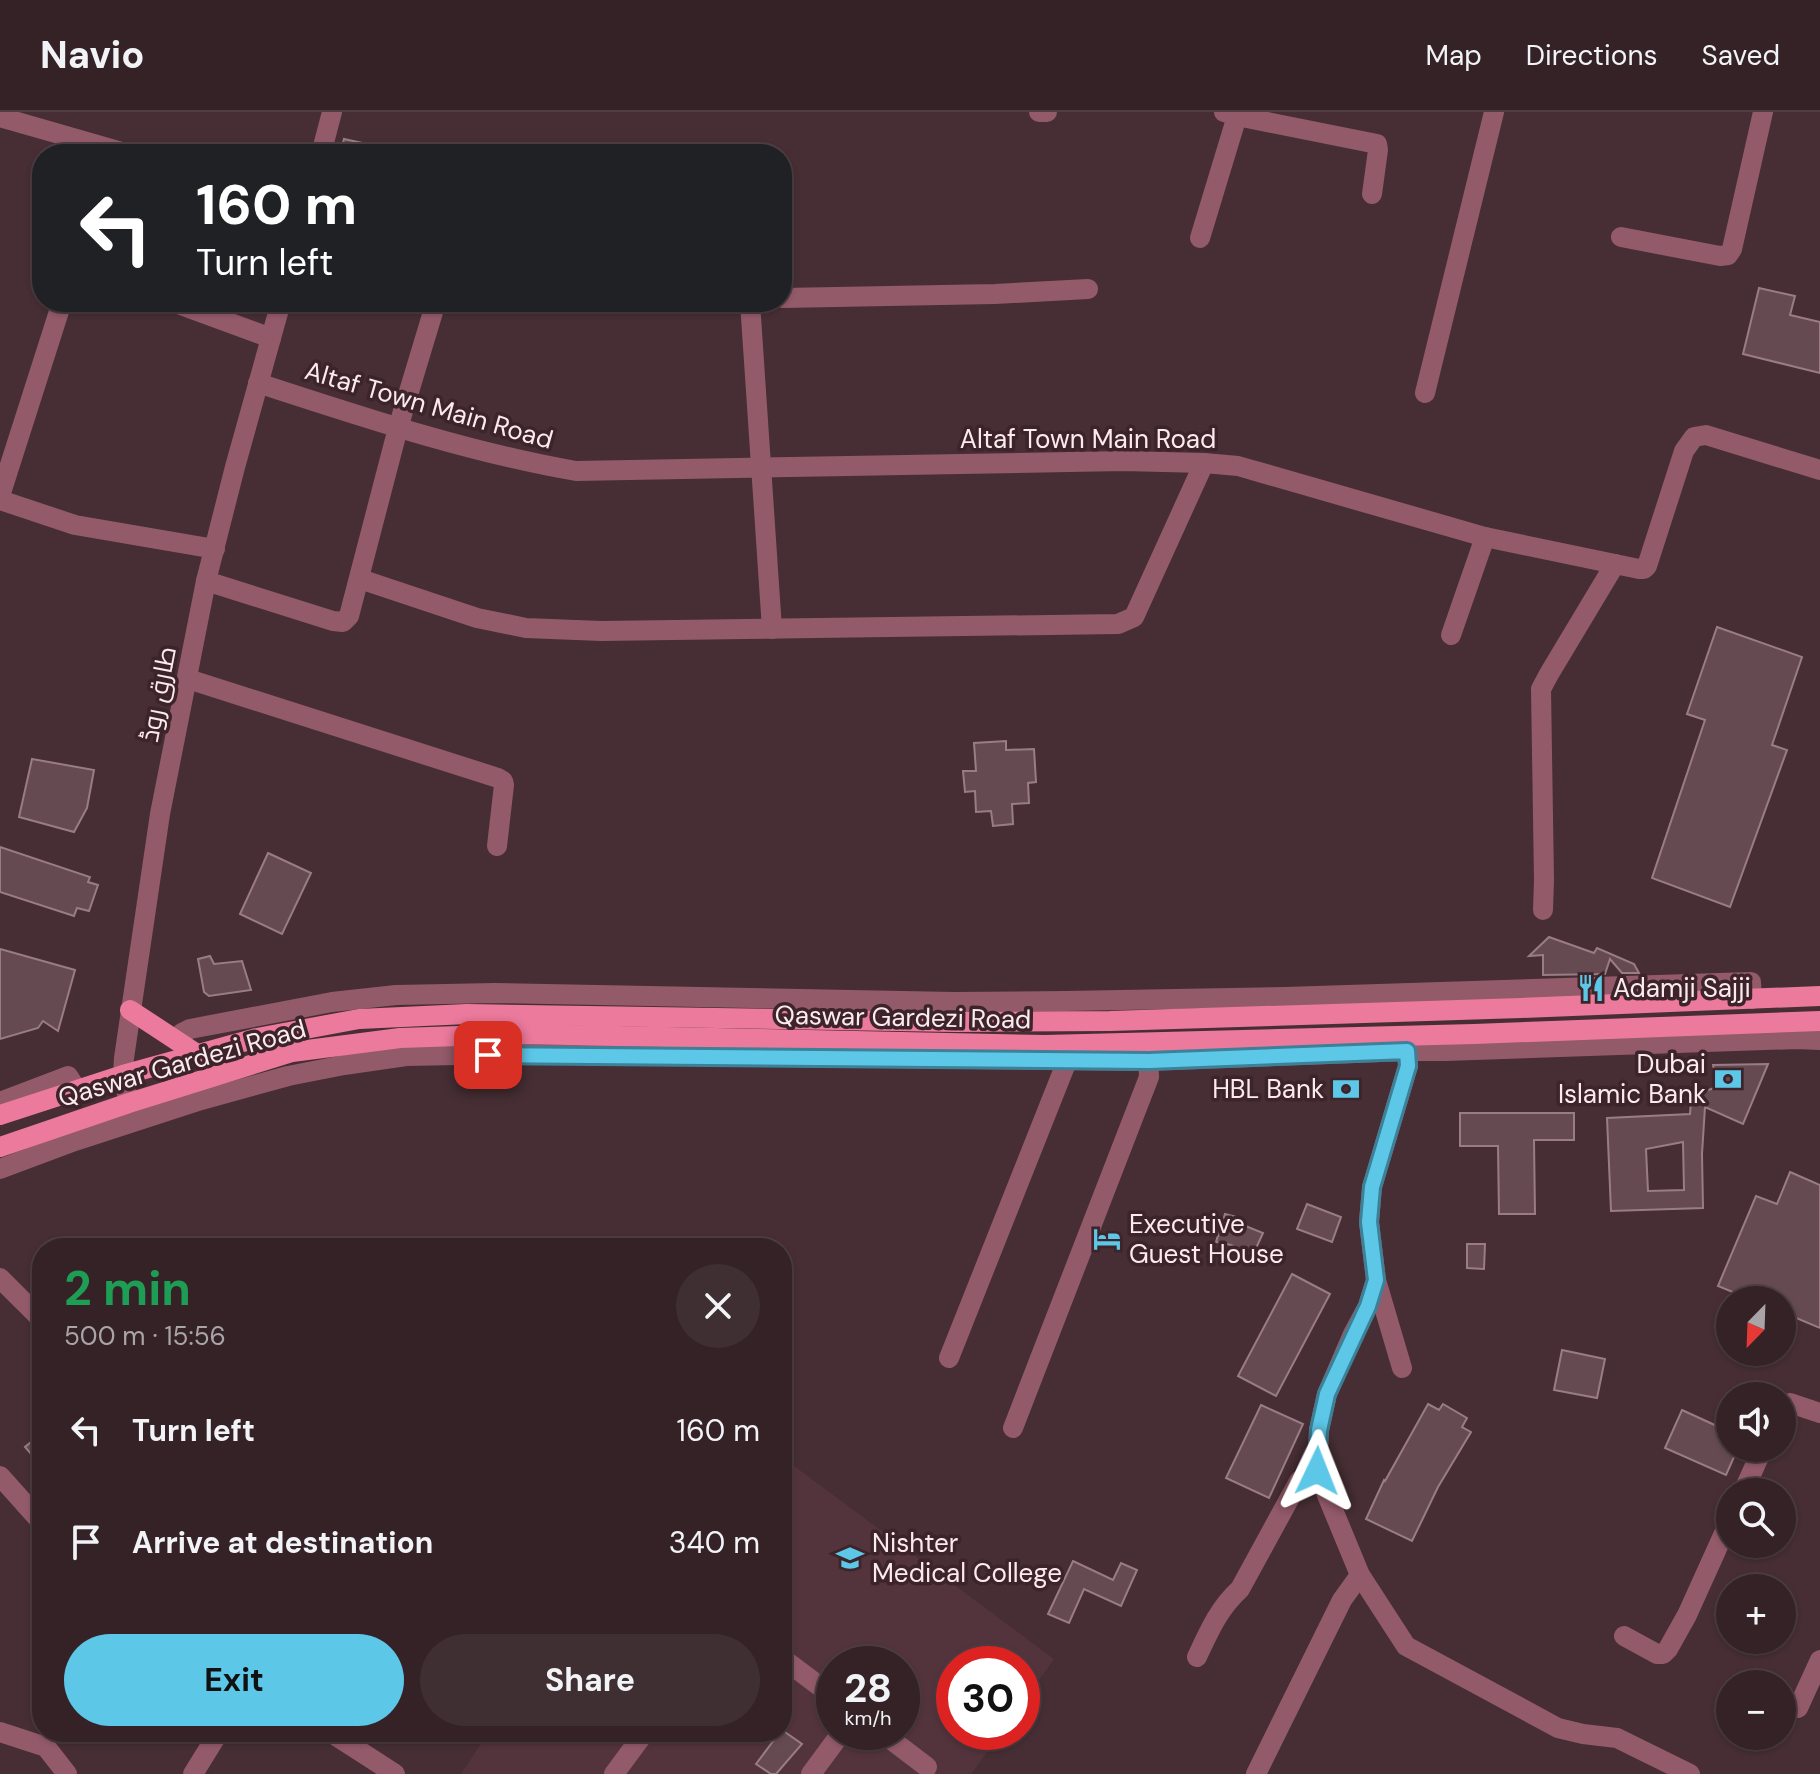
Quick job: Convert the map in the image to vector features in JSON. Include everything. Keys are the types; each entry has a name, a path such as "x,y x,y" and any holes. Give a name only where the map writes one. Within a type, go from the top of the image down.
{"main road":[{"path":"0,1115 197,1054 257,1038 359,1019 481,1014 1109,1010 1820,996"},
{"path":"130,1010 197,1054"},
{"name":"Qaswar Gardezi Road","path":"0,1147 292,1052 400,1038 520,1034 1045,1045 1149,1052 1375,1045 1820,1021"}],"street":[{"path":"324,144 332,112"},
{"path":"1039,112 1047,112"},
{"path":"1425,393 1494,112"},
{"path":"1621,237 1728,255 1732,249 1763,112"},
{"path":"1200,238 1230,114 1377,144 1372,194"},
{"path":"0,117 90,144"},
{"path":"792,298 1088,289"},
{"path":"59,312 0,498 75,525 215,549"},
{"path":"200,312 271,338"},
{"name":"طارق روڈ","path":"129,1103 123,1075 160,814 206,581 278,312"},
{"path":"206,581 333,621 343,622 349,616 398,428 433,312"},
{"path":"751,312 772,629"},
{"name":"Altaf Town Main Road","path":"258,383 398,428 521,461 576,471 1123,461 1238,466 1485,537 1639,569 1647,566 1684,451 1694,437 1706,435 1820,470"},
{"path":"360,579 477,618 526,628 601,631 1118,624 1134,617 1204,463"},
{"path":"1451,635 1485,537"},
{"path":"1543,910 1541,689 1615,564"},
{"path":"188,679 498,778 504,785 497,846"},
{"path":"178,1041 182,1033 203,1026 332,1002 396,995 494,993 955,1012"},
{"path":"1375,1045 1407,1051 1461,1051 1820,1040"},
{"path":"1402,1368 1376,1280 1369,1222 1372,1187 1408,1066 1407,1051"},
{"path":"292,1052 302,1073"},
{"path":"0,1169 201,1100 302,1073 406,1056 516,1054 1067,1061 1149,1052 1149,1077 1013,1428"},
{"path":"949,1358 1067,1061"},
{"path":"0,1102 68,1076 77,1090"},
{"path":"0,1278 32,1310"},
{"path":"1376,1280 1368,1306 1327,1394 1319,1430 1317,1471 1360,1575 1406,1646 1415,1652 1558,1728 1617,1738 1690,1774"},
{"path":"1796,1405 1820,1413"},
{"path":"1197,1657 1217,1615 1240,1589 1299,1481 1317,1471"},
{"path":"0,1476 32,1512"},
{"path":"1624,1636 1657,1654 1663,1654 1687,1615 1716,1551"},
{"path":"1256,1774 1342,1600 1360,1575"},
{"path":"1798,1708 1820,1660"},
{"path":"792,1666 816,1684"},
{"path":"0,1732 46,1747 67,1774"},
{"path":"193,1774 213,1742"},
{"path":"345,1742 395,1774"},
{"path":"614,1774 638,1742"},
{"path":"811,1774 829,1750"},
{"path":"905,1750 927,1767"}],"shaded area":[{"name":"Nishter Medical College","path":"792,1464 1036,1646 936,1646 936,1750 989,1750 971,1774 461,1774 482,1742 792,1742"},
{"name":"Nishter Medical College","path":"1040,1649 1054,1659 1040,1679"}],"building":[{"path":"344,139 367,144 343,144"},
{"path":"1759,288 1795,296 1790,315 1820,322 1820,373 1743,354"},
{"path":"1717,627 1802,657 1772,745 1787,750 1730,907 1652,878 1705,720 1687,714"},
{"path":"1006,741 1006,750 1034,749 1036,782 1028,783 1029,803 1012,804 1013,824 993,826 991,811 976,812 975,791 965,792 963,771 976,771 974,743"},
{"path":"32,759 94,770 87,808 74,832 19,817"},
{"path":"0,847 90,877 88,882 98,885 89,911 77,908 74,916 0,892"},
{"path":"268,853 311,873 282,934 240,914"},
{"path":"1549,937 1594,953 1597,948 1634,964 1639,973 1622,973 1610,959 1605,974 1543,975 1543,955 1529,956"},
{"path":"0,949 75,970 58,1031 43,1021 38,1028 0,1039"},
{"path":"210,956 214,964 242,961 251,990 209,996 204,992 198,959"},
{"path":"1768,1064 1743,1124 1705,1107 1703,1208 1611,1211 1607,1118 1690,1114 1691,1100 1685,1098 1717,1087 1713,1065","holes":["1683,1142 1684,1190 1648,1191 1646,1149"]},
{"path":"1460,1113 1574,1113 1574,1140 1534,1140 1535,1214 1499,1214 1498,1146 1460,1146"},
{"path":"1790,1172 1820,1185 1820,1328 1796,1318 1796,1286 1718,1286 1756,1196 1777,1204"},
{"path":"1307,1204 1341,1217 1332,1242 1297,1229"},
{"path":"1225,1214 1240,1218 1238,1223 1263,1233 1253,1255 1216,1242"},
{"path":"1467,1244 1485,1244 1484,1269 1467,1268"},
{"path":"1292,1274 1330,1294 1276,1396 1238,1376"},
{"path":"1562,1350 1605,1359 1597,1398 1554,1390"},
{"path":"1428,1404 1439,1410 1443,1404 1467,1418 1462,1427 1471,1432 1438,1487 1412,1541 1366,1519 1384,1480"},
{"path":"1261,1405 1303,1424 1269,1498 1226,1478"},
{"path":"1682,1410 1716,1426 1716,1462 1732,1462 1726,1475 1665,1448"},
{"path":"32,1441 32,1455 25,1447"},
{"path":"1073,1561 1113,1580 1121,1563 1137,1570 1121,1606 1084,1589 1069,1623 1048,1614"},
{"path":"792,1737 802,1744 776,1774 756,1764 772,1742 792,1742"}],"place":[{"name":"Adamji Sajji","path":"1591,988"},
{"name":"Dubai Islamic Bank","path":"1728,1079"},
{"name":"HBL Bank","path":"1346,1089"},
{"name":"Executive Guest House","path":"1107,1239"},
{"name":"Nishter Medical College","path":"850,1558"}],"route":[{"path":"488,1055 1149,1061 1407,1051 1408,1066 1372,1187 1369,1222 1376,1280 1368,1306 1327,1394 1319,1430 1317,1471"}]}
